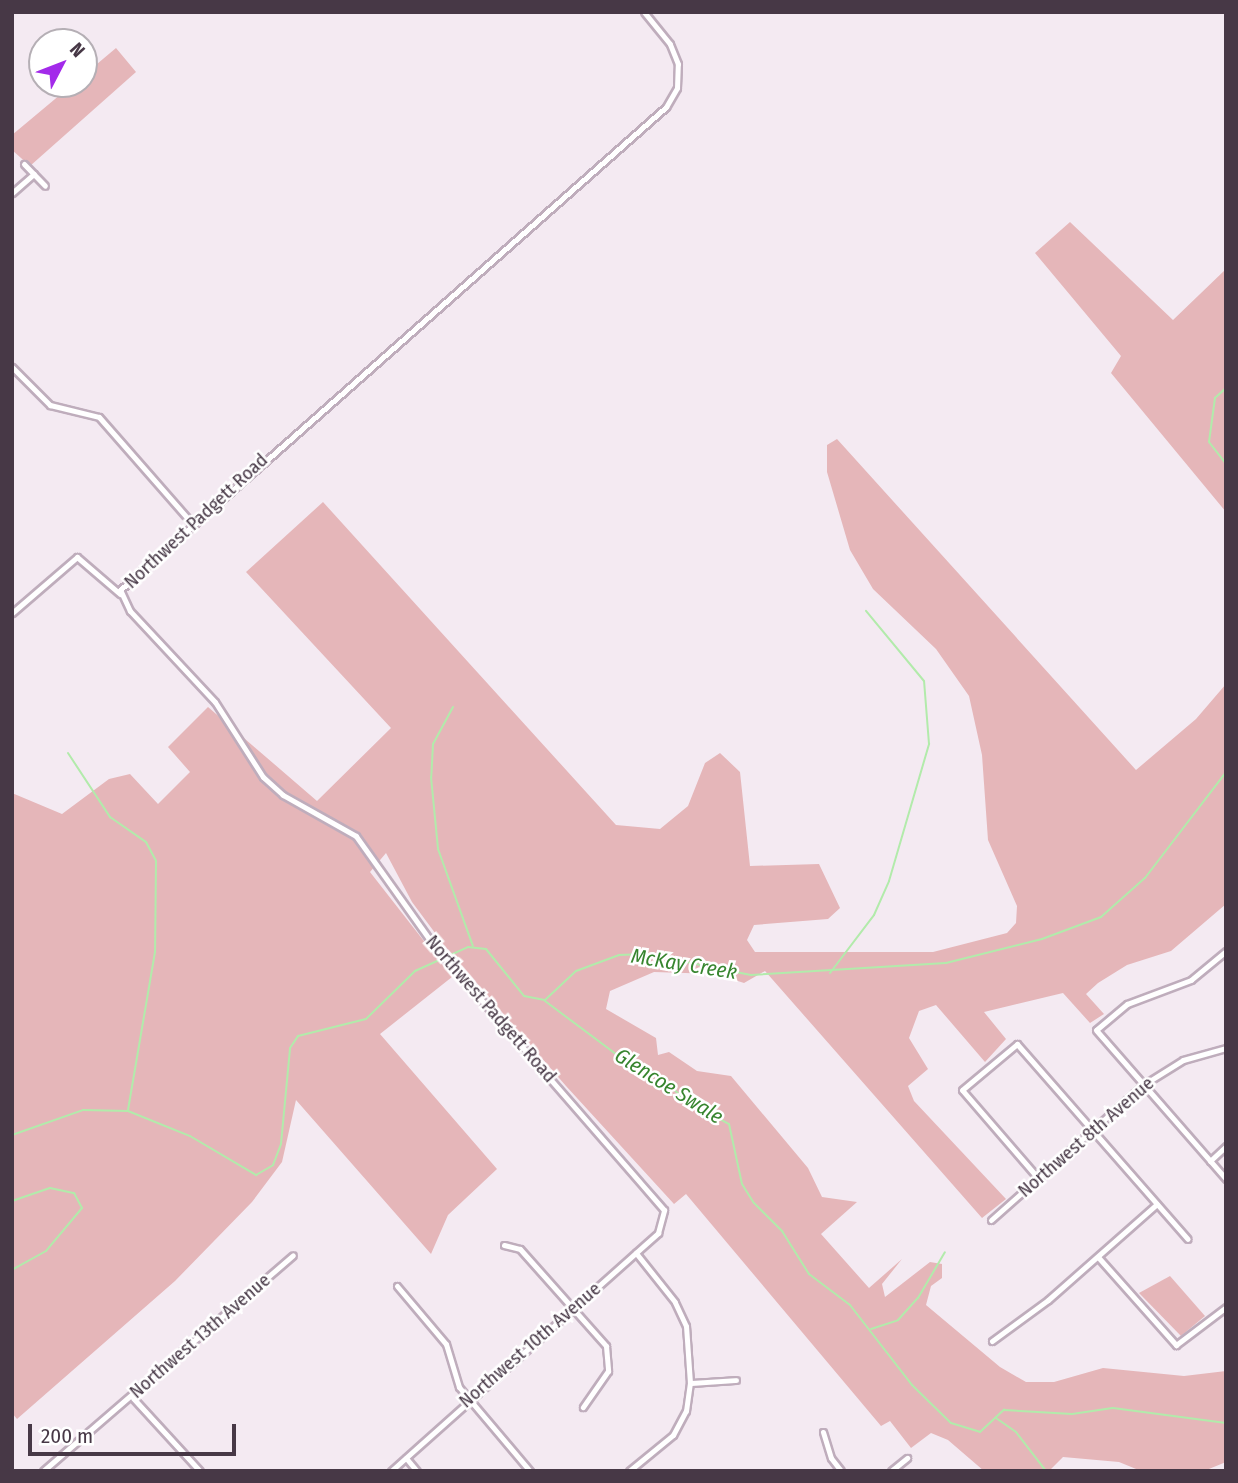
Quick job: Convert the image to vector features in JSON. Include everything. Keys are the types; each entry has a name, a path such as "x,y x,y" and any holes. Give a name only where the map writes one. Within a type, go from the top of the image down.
{"street":[{"name":"Northwest Padgett Road","path":"644,12 670,44 678,64 677,88 666,107 124,581 120,594 215,702 263,777 283,795 350,830 400,899 471,987 653,1193 665,1218"},
{"path":"24,164 45,186"},
{"path":"12,193 33,174"},
{"path":"12,367 50,405 99,417 191,522"},
{"path":"12,612 78,557 120,594"},
{"path":"1226,951 1191,980 1128,1004 1096,1030 1226,1179"},
{"path":"1038,1178 962,1090 1017,1044 1188,1239"},
{"name":"Northwest 8th Avenue","path":"991,1220 1143,1085 1169,1066 1226,1048"},
{"path":"1210,1161 1226,1146"},
{"path":"992,1340 1098,1257 1157,1205"},
{"name":"Northwest 10th Avenue","path":"391,1471 661,1230 665,1218"},
{"path":"504,1245 518,1247 600,1338 609,1358 603,1383 583,1406"},
{"path":"629,1471 673,1435 686,1410 690,1383 686,1326 675,1302 636,1253"},
{"name":"Northwest 13th Avenue","path":"44,1471 133,1398 293,1255"},
{"path":"1098,1257 1179,1345 1226,1307"},
{"path":"397,1286 446,1344 454,1376 469,1399 530,1471"},
{"path":"690,1383 736,1380"},
{"path":"133,1398 200,1471"},
{"path":"823,1432 831,1458 841,1471"},
{"path":"406,1458 417,1471"},
{"path":"891,1471 907,1458"}],"shaded area":[{"path":"116,48 136,72 30,166 12,150 12,135 56,98 98,98 98,63"},
{"path":"1070,222 1173,320 1226,269 1226,512 1111,373 1121,356 1035,253"},
{"path":"837,439 1136,770 1196,719 1226,684 1226,904 1171,951 1127,965 1098,983 1086,994 1104,1014 1090,1023 1063,993 984,1012 1006,1039 985,1062 936,1005 919,1011 909,1038 928,1069 908,1086 914,1101 1006,1199 982,1218 765,971 744,983 716,974 654,972 610,991 606,1009 656,1038 658,1055 669,1052 697,1071 731,1076 808,1168 822,1197 857,1202 821,1234 869,1288 902,1259 882,1284 885,1297 930,1262 942,1264 942,1278 931,1286 926,1305 1000,1367 1026,1382 1054,1382 1103,1368 1184,1376 1226,1371 1226,1462 1204,1471 1141,1471 1119,1462 1063,1457 1049,1471 984,1471 948,1440 931,1433 911,1448 890,1421 881,1426 686,1194 674,1204 566,1086 444,945 412,902 386,853 370,872 452,977 380,1034 497,1169 448,1215 431,1254 296,1100 282,1162 252,1202 175,1281 17,1419 12,1413 12,793 62,814 109,779 130,774 158,804 190,772 168,747 208,707 317,801 391,728 246,572 323,502 616,825 660,829 688,806 705,763 720,753 740,772 750,866 819,864 840,908 828,919 754,925 747,940 755,952 933,952 1007,933 1016,923 1017,906 988,840 982,755 969,696 936,649 873,589 850,550 827,472 827,445"},
{"path":"1170,1276 1205,1316 1181,1336 1139,1293"}],"waterway":[{"name":"McKay Creek","path":"1226,388 1215,398 1209,442 1226,464"},
{"path":"830,973 874,915 889,881 929,744 924,681 866,611"},
{"path":"453,707 433,744 431,777 438,849 473,946"},
{"path":"68,753 110,817 146,842 156,861 155,952 128,1110"},
{"name":"McKay Creek","path":"12,1135 83,1110 128,1111 190,1136 256,1175 273,1165 281,1144 290,1048 298,1036 366,1019 415,971 468,947 486,949 524,996 545,1000 576,971 619,955 646,954 751,975 946,963 1042,939 1101,917 1145,878 1226,772"},
{"name":"Glencoe Swale","path":"545,1001 636,1069 661,1078 684,1099 729,1124 742,1184 754,1203 782,1231 809,1274 850,1305 912,1385 951,1423 980,1432 1004,1410 1072,1414 1113,1408 1226,1423"},
{"name":"McKay Creek","path":"12,1201 50,1188 74,1193 82,1208 46,1251 12,1270"},
{"path":"871,1329 898,1320 918,1298 945,1252"},
{"name":"McKay Creek","path":"12,1330 12,1346"},
{"path":"996,1418 1016,1432 1046,1471"}]}
